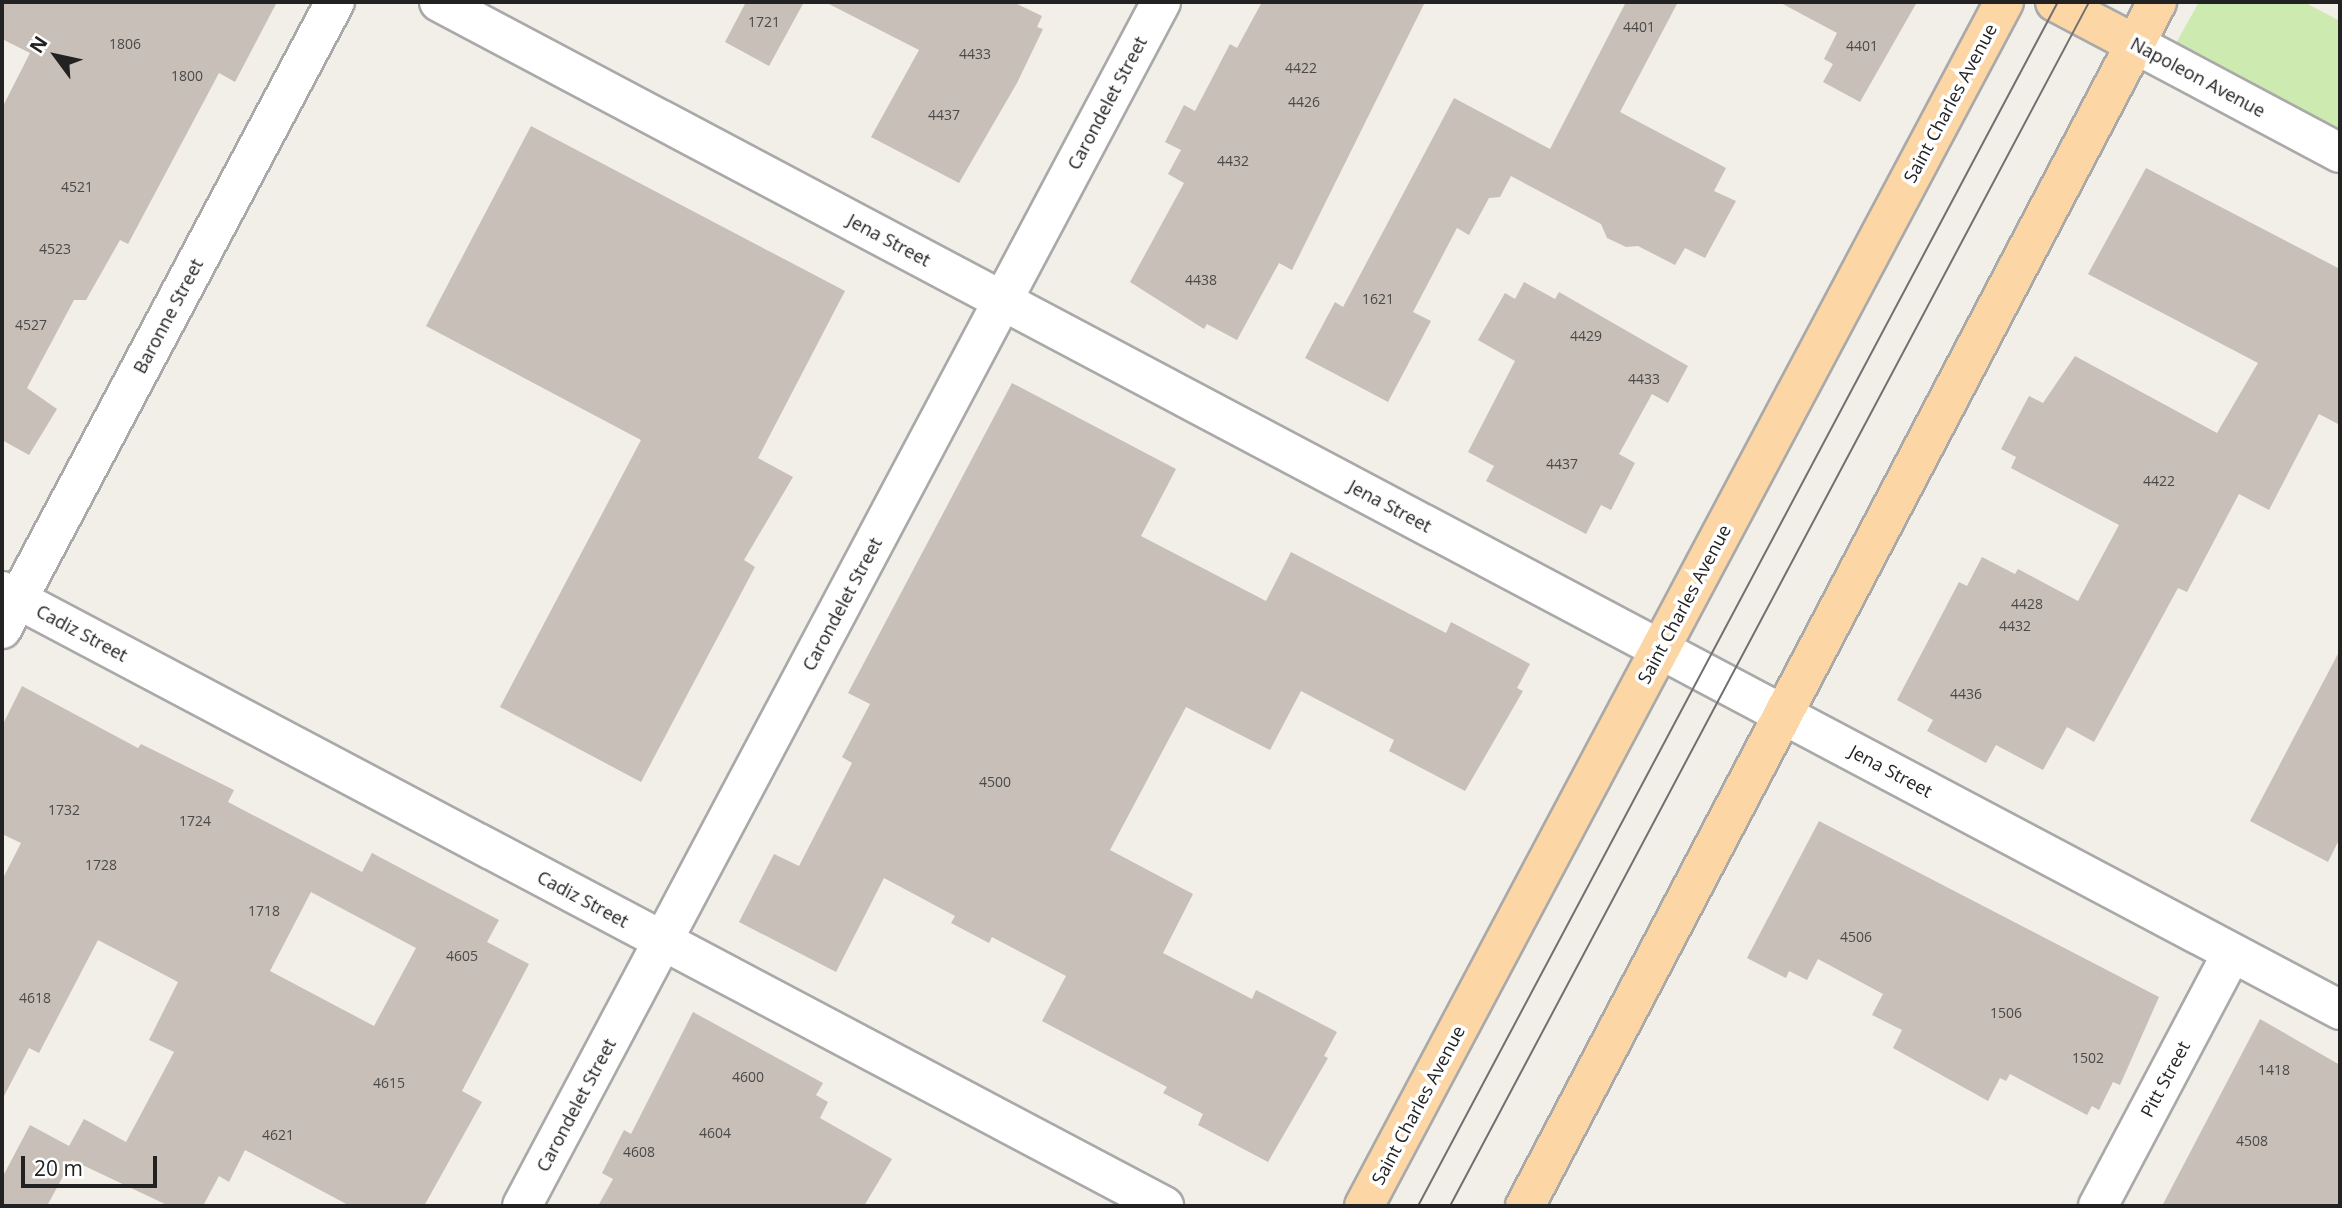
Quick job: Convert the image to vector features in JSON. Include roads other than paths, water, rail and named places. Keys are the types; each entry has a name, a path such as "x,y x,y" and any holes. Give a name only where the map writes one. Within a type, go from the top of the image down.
{"main road":[{"name":"Saint Charles Avenue","path":"1364,1206 2004,2"},
{"name":"Napoleon Avenue","path":"2055,2 2135,44"},
{"path":"1525,1206 2157,2"}],"street":[{"name":"Baronne Street","path":"7,607 335,2"},
{"name":"Jena Street","path":"439,2 2340,1010"},
{"name":"Carondelet Street","path":"522,1206 1161,2"},
{"name":"Napoleon Avenue","path":"2135,44 2340,153"},
{"name":"Cadiz Street","path":"7,607 663,941 1164,1206"},
{"name":"Pitt Street","path":"2098,1206 2232,953"}],"tram line":[{"path":"1418,1206 2058,2"},
{"path":"1450,1206 2089,2"}]}
